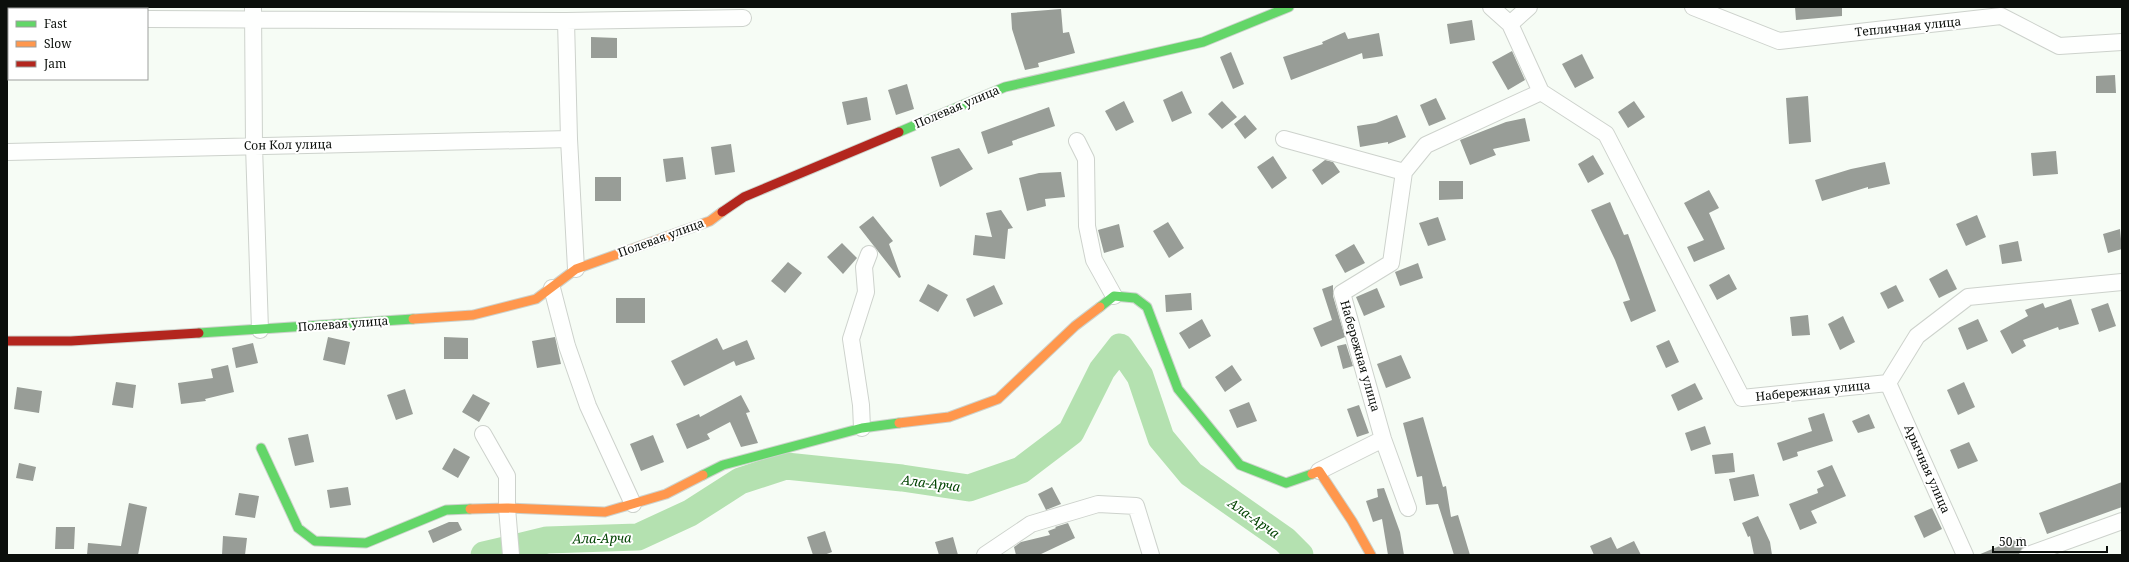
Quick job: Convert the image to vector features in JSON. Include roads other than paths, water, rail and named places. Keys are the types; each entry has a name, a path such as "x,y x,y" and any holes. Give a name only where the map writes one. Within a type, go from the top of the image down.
{"street":[{"name":"Полевая улица","path":"7,341 71,341 260,330 473,315 536,299 576,269 710,220 744,197 1005,87 1203,42 1289,7"},
{"path":"1284,139 1404,172 1426,145 1541,92 1510,24 1491,7"},
{"path":"1510,24 1529,7"},
{"name":"Тепличная улица","path":"1693,7 1779,41 2001,16 2059,46 2122,42"},
{"path":"148,19 253,13 566,21 743,18"},
{"path":"253,13 254,146 260,330"},
{"path":"566,21 569,139 576,269"},
{"name":"Набережная улица","path":"1541,92 1606,134 1742,398 1888,383"},
{"name":"Сон Кол улица","path":"7,152 569,139"},
{"path":"1078,141 1086,159 1087,226 1094,260 1114,296"},
{"name":"Набережная улица","path":"1404,172 1391,264 1342,293 1383,439 1408,508"},
{"path":"862,428 861,405 851,339 866,292 864,267 869,254"},
{"path":"1888,383 1917,336 1968,297 2122,282"},
{"path":"552,288 567,346 588,406 633,504"},
{"path":"261,448 298,528 315,541 367,549 446,510 507,508 605,512 666,494 723,464 862,428 949,417 998,399 1074,326 1114,296 1135,298 1147,307 1178,389 1240,465 1286,483 1319,471 1383,439"},
{"name":"Арычная улица","path":"1888,383 1965,555"},
{"path":"483,434 507,476 507,508 512,555"},
{"path":"1319,471 1352,521 1371,555"},
{"path":"985,555 1031,524 1098,504 1136,506 1152,555"},
{"path":"2028,555 2122,521"}],"waterway":[{"name":"Ала-Арча","path":"484,555 547,540 638,537 690,513 740,481 786,466 902,478 969,488 1021,470 1071,432 1102,370 1120,347 1140,376 1161,438 1191,474 1285,540 1300,555"}]}
